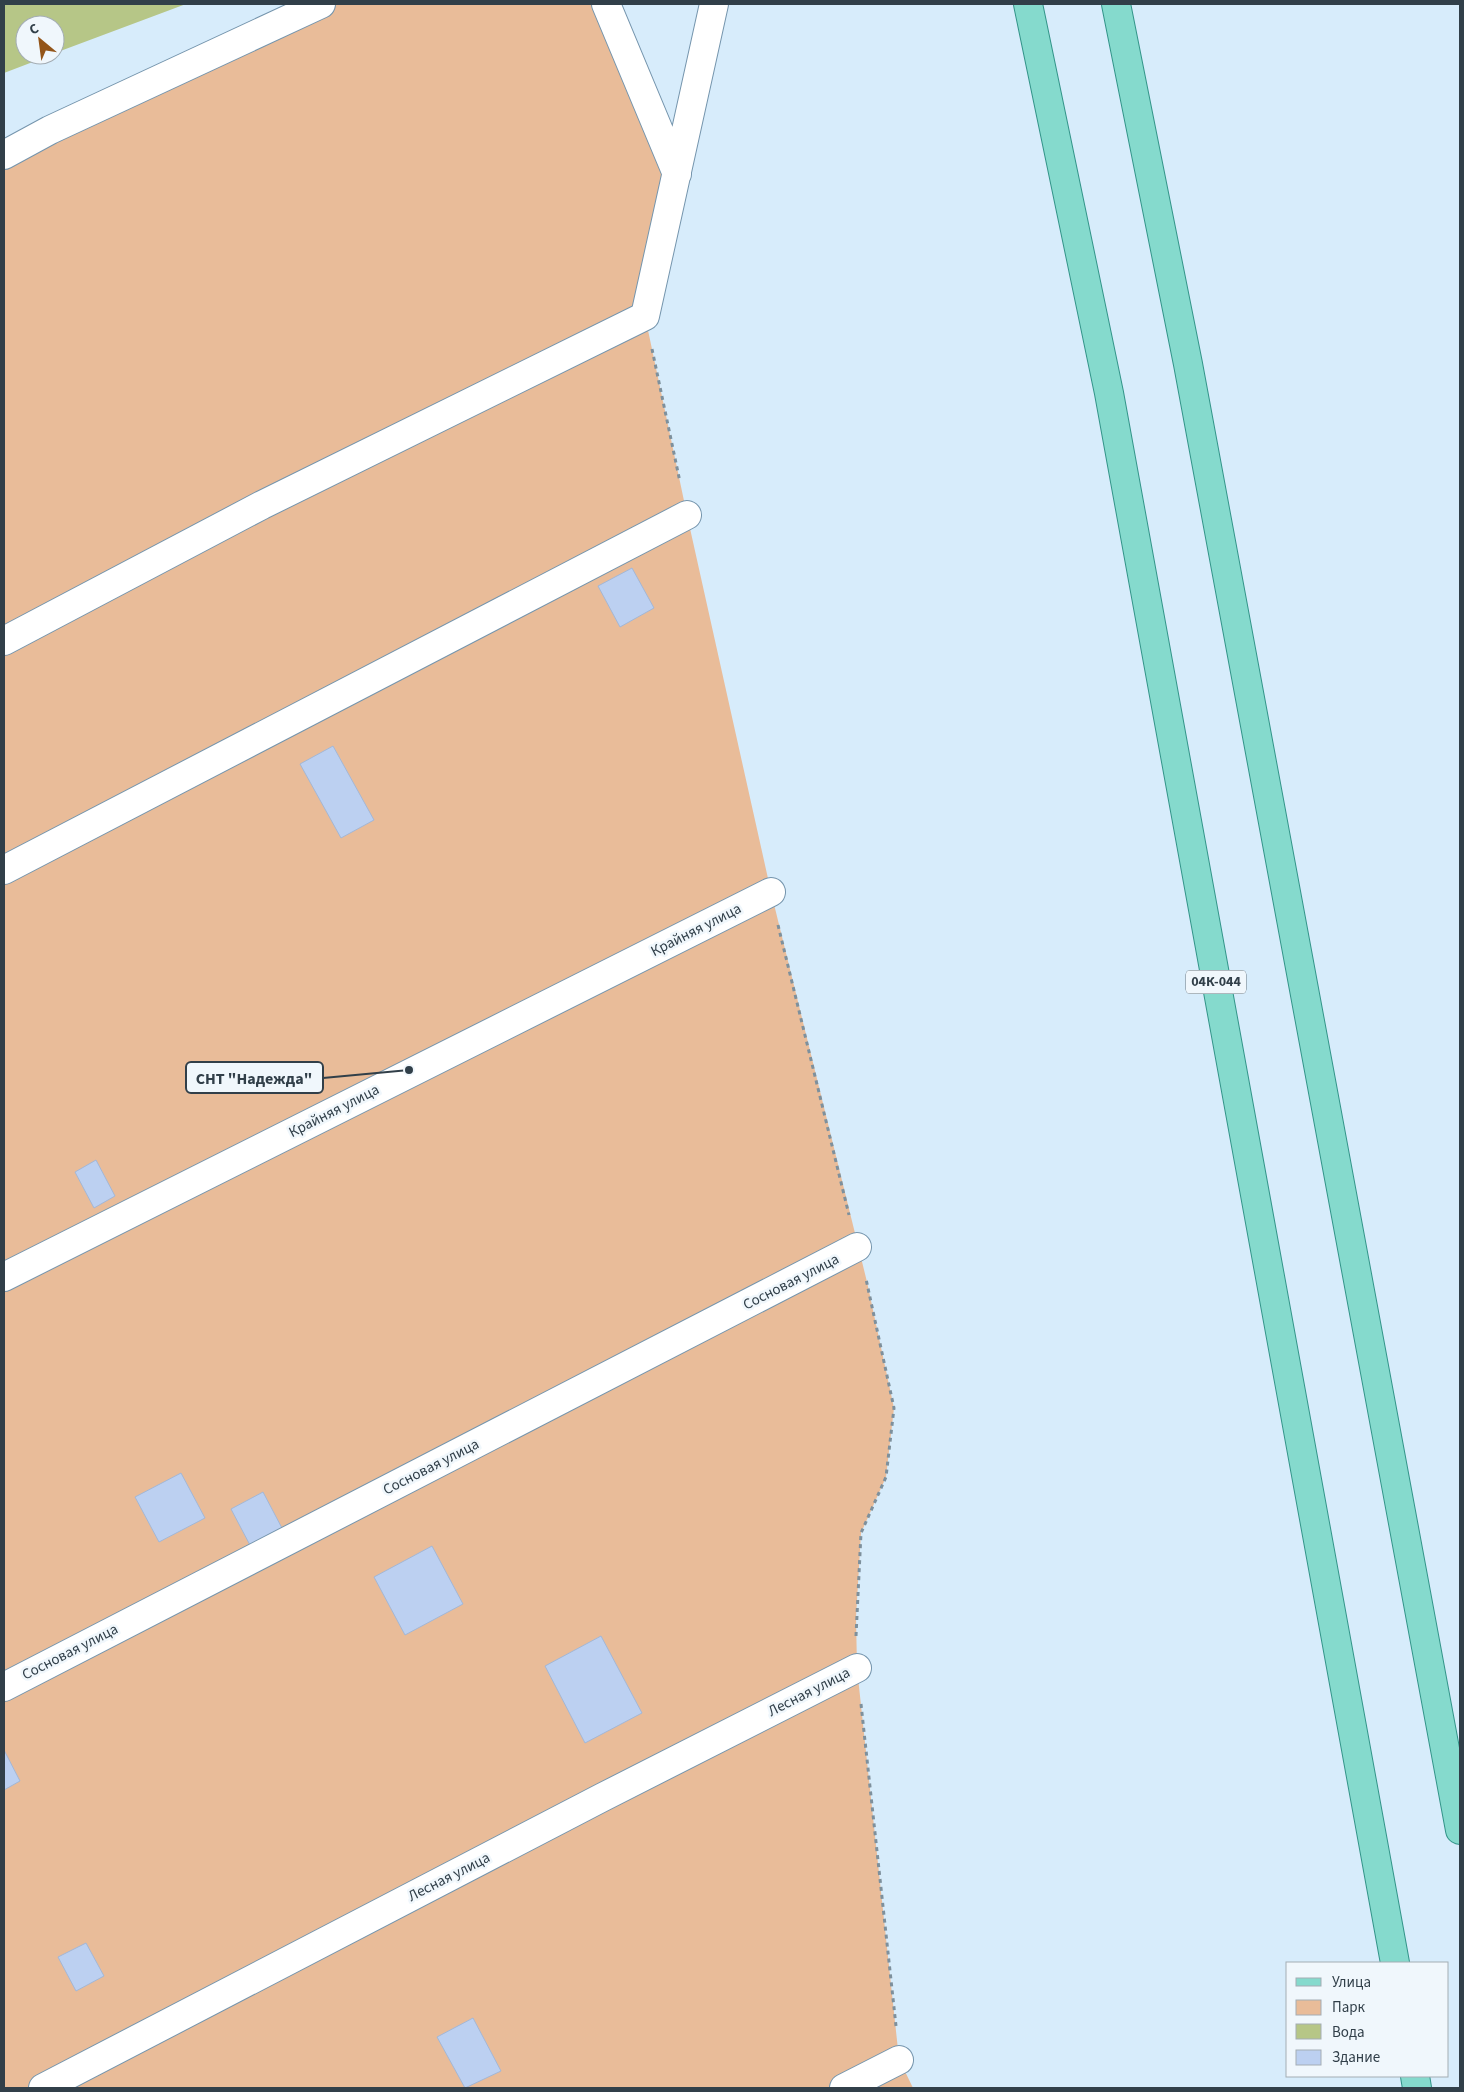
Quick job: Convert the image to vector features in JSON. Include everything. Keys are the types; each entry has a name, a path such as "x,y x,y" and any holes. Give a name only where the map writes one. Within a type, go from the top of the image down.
{"main road":[{"name":"04К-044","path":"1028,4 1109,392 1394,1962"},
{"path":"1116,4 1188,364 1460,1830"}],"street":[{"path":"4,155 50,130 322,4"},
{"path":"606,4 677,174"},
{"path":"4,640 262,505 645,316 714,4"},
{"path":"4,870 687,515"},
{"name":"Крайняя улица","path":"4,1277 771,892"},
{"name":"Сосновая улица","path":"4,1687 857,1247"},
{"name":"Лесная улица","path":"43,2088 594,1802 857,1668"},
{"path":"844,2088 899,2060"}],"path":[{"path":"645,316 687,515"},
{"path":"771,892 894,1408 886,1477 860,1533 856,1617 857,1668 899,2060"}],"green space":[{"path":"321,4 606,4 677,174 645,316 771,892 867,1282 894,1408 886,1477 861,1533 856,1617 857,1668 899,2059 913,2088 4,2088 4,155"}],"water":[{"path":"4,4 186,4 65,49 65,15 15,15 15,65 25,65 4,73"}],"building":[{"path":"632,568 654,608 620,627 598,586"},
{"path":"333,746 374,820 341,838 300,764"},
{"path":"96,1160 115,1196 94,1208 75,1172"},
{"path":"181,1473 205,1518 159,1542 135,1497"},
{"path":"263,1492 283,1530 251,1547 231,1509"},
{"path":"432,1546 463,1604 405,1635 374,1577"},
{"path":"601,1636 642,1713 585,1743 545,1666"},
{"path":"4,1750 20,1781 4,1790"},
{"path":"86,1943 104,1976 76,1991 58,1957"},
{"path":"473,2018 501,2071 465,2088 437,2037"}],"place":[{"name":"СНТ \"Надежда\"","path":"409,1070"}]}
